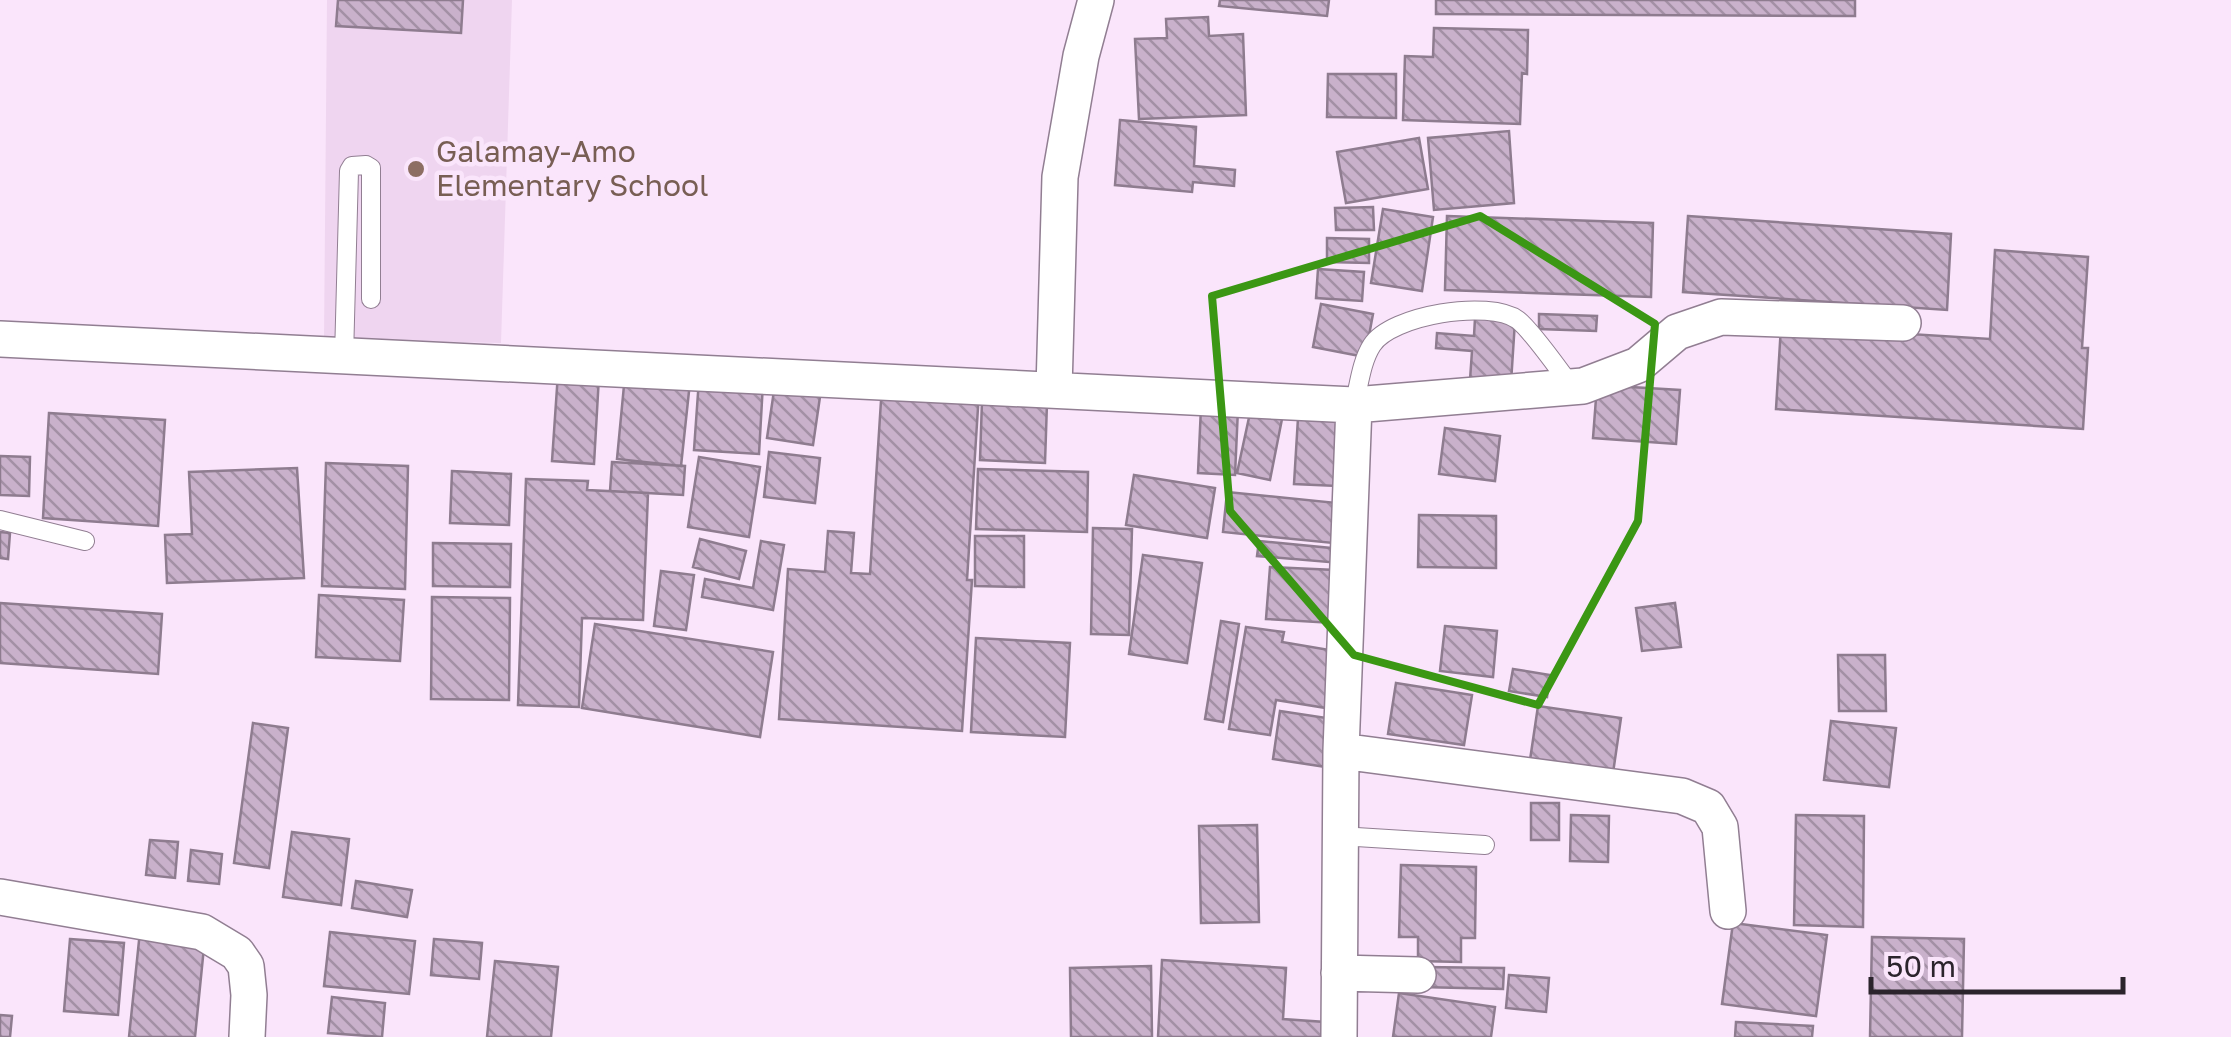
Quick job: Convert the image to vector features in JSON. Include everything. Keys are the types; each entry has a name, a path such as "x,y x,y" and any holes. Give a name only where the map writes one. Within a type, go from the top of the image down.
{"street":[{"path":"1054,389 1060,176 1096,0"},
{"path":"0,338 1354,405 1573,387 1610,378 1638,365 1677,332 1721,318 1904,323"},
{"path":"1339,1037 1340,751 1354,405"},
{"path":"1340,751 1682,796 1708,807 1720,828 1728,911"},
{"path":"0,897 202,932 236,953 246,966 247,1037"},
{"path":"1339,973 1418,975"}],"lane":[{"path":"344,357 352,166 372,168 371,299"},
{"path":"1354,405 1372,343 1388,329 1412,320 1472,310 1517,319 1573,387"},
{"path":"0,520 85,541"},
{"path":"1340,836 1485,845"}],"highlighted area":[{"path":"1480,216 1655,324 1638,521 1538,705 1354,655 1230,511 1212,296"}],"shaded area":[{"name":"Galamay-Amo Elementary School","path":"327,0 512,0 501,343 324,339"}],"building":[{"path":"338,0 463,0 461,33 336,26"},
{"path":"1220,0 1329,0 1327,16 1219,6"},
{"path":"1436,0 1855,0 1855,16 1436,14"},
{"path":"1208,17 1209,36 1243,34 1246,115 1139,119 1135,39 1167,38 1166,19"},
{"path":"1434,28 1528,30 1520,124 1403,120 1405,56 1433,57"},
{"path":"1328,74 1396,74 1396,118 1327,117"},
{"path":"1120,120 1196,127 1194,166 1235,170 1234,186 1193,182 1192,192 1115,185"},
{"path":"1509,131 1514,203 1434,210 1428,138"},
{"path":"1419,138 1428,189 1346,203 1337,152"},
{"path":"1373,207 1374,230 1336,230 1335,208"},
{"path":"1383,209 1433,217 1422,291 1371,283"},
{"path":"1447,216 1653,223 1651,297 1445,290"},
{"path":"1688,216 1951,234 1947,310 1683,292"},
{"path":"1327,238 1369,239 1369,263 1327,262"},
{"path":"1995,250 2088,257 2082,348 2088,348 2083,429 1776,409 1781,326 1990,339"},
{"path":"1318,269 1364,272 1362,301 1316,298"},
{"path":"1321,304 1373,314 1365,357 1313,347"},
{"path":"1539,314 1597,316 1596,331 1539,329"},
{"path":"1475,318 1515,321 1511,383 1470,380 1472,351 1436,348 1437,333 1474,336"},
{"path":"558,373 599,376 594,464 552,461"},
{"path":"625,375 690,382 681,466 617,459"},
{"path":"699,379 763,383 759,454 694,450"},
{"path":"775,384 821,390 813,445 767,438"},
{"path":"882,385 979,392 962,731 779,719 788,569 825,572 828,531 854,533 851,573 870,574"},
{"path":"1597,385 1680,390 1676,444 1593,438"},
{"path":"982,401 1047,403 1045,463 980,460"},
{"path":"1201,407 1238,409 1235,475 1198,473"},
{"path":"49,413 165,420 158,526 43,518"},
{"path":"1250,413 1282,419 1270,480 1237,473"},
{"path":"1298,418 1340,420 1337,486 1294,484"},
{"path":"1445,428 1500,436 1495,481 1439,474"},
{"path":"769,452 820,458 815,503 764,497"},
{"path":"0,456 30,457 29,496 0,495"},
{"path":"699,457 760,467 749,537 688,527"},
{"path":"612,462 685,466 683,495 610,491"},
{"path":"326,463 408,466 405,589 322,586"},
{"path":"297,468 304,578 167,583 165,535 192,534 189,472"},
{"path":"978,469 1088,472 1087,532 976,529"},
{"path":"452,471 511,474 509,525 450,523"},
{"path":"1134,475 1215,488 1207,538 1126,525"},
{"path":"526,479 588,481 587,490 648,493 643,620 582,618 579,707 518,705"},
{"path":"1227,492 1337,503 1333,543 1223,532"},
{"path":"1419,515 1496,516 1496,568 1418,567"},
{"path":"1093,528 1132,529 1129,635 1091,634"},
{"path":"0,532 10,533 8,559 0,558"},
{"path":"975,536 1024,536 1024,587 975,586"},
{"path":"700,539 746,551 739,579 693,567"},
{"path":"761,541 784,545 773,610 702,597 705,579 753,588"},
{"path":"1259,541 1341,549 1340,563 1257,556"},
{"path":"433,543 511,544 510,587 433,586"},
{"path":"1143,555 1202,563 1187,663 1129,654"},
{"path":"1270,567 1335,570 1333,623 1266,619"},
{"path":"661,571 694,575 686,630 654,626"},
{"path":"319,595 404,600 400,661 316,657"},
{"path":"432,597 510,598 509,700 431,699"},
{"path":"0,603 162,614 158,674 0,663"},
{"path":"1675,603 1681,647 1642,651 1636,608"},
{"path":"1221,621 1239,624 1223,722 1205,719"},
{"path":"595,624 773,652 760,737 582,708"},
{"path":"1445,626 1497,631 1493,677 1440,671"},
{"path":"1246,627 1284,632 1282,642 1341,652 1332,709 1276,700 1270,735 1229,729"},
{"path":"976,638 1070,643 1065,737 971,732"},
{"path":"1838,655 1885,655 1886,711 1839,711"},
{"path":"1513,669 1550,675 1547,697 1509,691"},
{"path":"1396,683 1472,695 1464,745 1388,734"},
{"path":"1538,706 1621,718 1613,773 1530,760"},
{"path":"1280,711 1333,719 1326,767 1273,759"},
{"path":"1831,721 1896,728 1889,787 1824,780"},
{"path":"253,723 288,728 269,868 234,863"},
{"path":"1531,803 1559,803 1559,840 1531,840"},
{"path":"1571,815 1609,816 1608,862 1570,861"},
{"path":"1796,815 1864,816 1863,927 1794,925"},
{"path":"1257,825 1259,922 1201,923 1199,826"},
{"path":"292,832 349,839 341,905 283,897"},
{"path":"150,840 178,842 175,878 146,875"},
{"path":"191,850 222,854 219,884 188,881"},
{"path":"1401,865 1476,867 1475,938 1461,938 1461,962 1418,961 1418,937 1399,937"},
{"path":"356,881 412,890 407,917 352,908"},
{"path":"1733,923 1827,935 1816,1016 1722,1004"},
{"path":"140,931 205,937 195,1037 129,1037"},
{"path":"330,932 415,941 409,994 324,986"},
{"path":"1872,937 1964,939 1962,1037 1870,1037"},
{"path":"70,939 124,943 118,1015 64,1011"},
{"path":"434,939 482,943 479,979 431,975"},
{"path":"1162,960 1286,968 1283,1019 1325,1022 1324,1037 1158,1037"},
{"path":"495,961 558,967 551,1037 487,1037"},
{"path":"1151,966 1152,1037 1071,1037 1070,968"},
{"path":"1422,967 1504,968 1503,989 1421,987"},
{"path":"1509,975 1549,978 1546,1012 1506,1008"},
{"path":"1399,993 1495,1007 1491,1037 1393,1037"},
{"path":"332,997 385,1003 382,1037 328,1033"},
{"path":"0,1015 12,1016 10,1037 0,1037"},
{"path":"1736,1022 1813,1026 1812,1037 1735,1037"}],"place":[{"name":"Galamay-Amo Elementary School","path":"416,169"}]}
